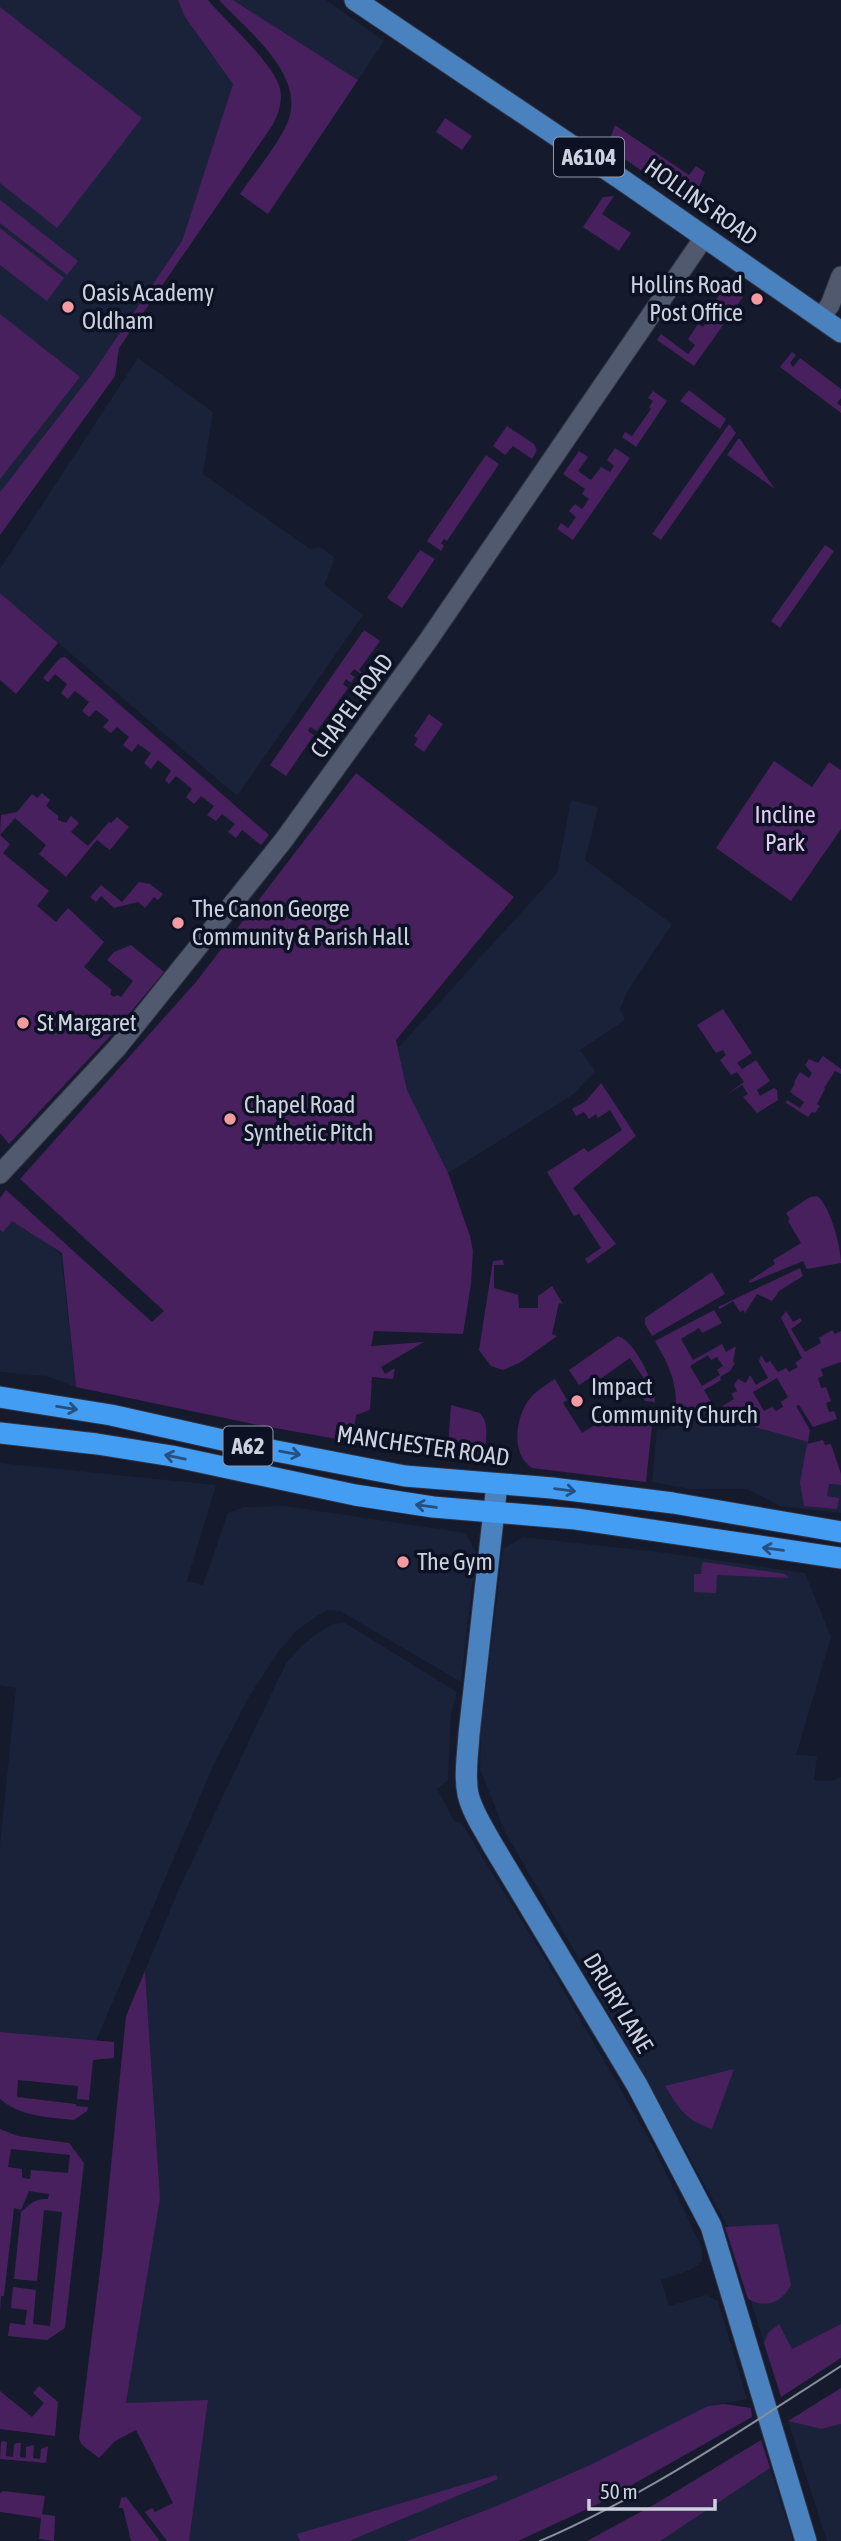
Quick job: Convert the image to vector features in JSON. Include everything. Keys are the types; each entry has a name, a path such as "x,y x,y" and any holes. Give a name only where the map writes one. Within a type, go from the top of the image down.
{"highway":[{"name":"MANCHESTER ROAD","path":"0,1397 111,1415 244,1445 405,1476 576,1520 841,1559"},
{"name":"MANCHESTER ROAD","path":"0,1433 172,1456 355,1495 433,1507 552,1488 673,1503 841,1532"}],"main road":[{"name":"HOLLINS ROAD","path":"355,0 705,236 841,332"},
{"name":"DRURY LANE","path":"496,1499 469,1734 468,1795 492,1844 637,2085 711,2226 806,2541"}],"street":[{"name":"CHAPEL ROAD","path":"0,1174 117,1048 284,841 427,642 705,236"},
{"path":"821,317 830,305 841,276"}],"shaded area":[{"name":"Oasis Academy Oldham","path":"0,0 178,0 185,17 233,84 182,241 92,374 0,492"},
{"path":"233,0 326,0 384,41 358,80"},
{"path":"138,358 213,412 203,474 310,549 320,547 335,558 324,585 363,615 237,796 0,593 0,569"},
{"path":"571,800 598,807 585,860 672,924 627,992 620,1009 625,1020 580,1050 595,1071 574,1094 448,1173 407,1090 398,1048 557,873"},
{"path":"0,1200 61,1255 76,1387 46,1376 0,1372"},
{"path":"676,1405 808,1442 800,1482 841,1485 841,1513 780,1506 747,1489 690,1489 652,1482 657,1429 671,1427"},
{"path":"0,1463 216,1485 187,1581 203,1585 228,1513 244,1507 285,1506 465,1533 476,1551 461,1682 340,1611 328,1610 317,1616 297,1630 279,1651 250,1695 213,1766 96,2041 0,2032 0,1845 16,1688 0,1685"},
{"path":"523,1537 659,1552 805,1573 831,1637 796,1755 817,1756 814,1780 831,1781 841,1777 841,2324 769,2361 731,2232 505,1832 480,1769 481,1729 503,1549"},
{"path":"345,1623 457,1692 451,1713 448,1780 437,1789 454,1821 462,1824 547,1962 652,2144 702,2248 702,2262 690,2270 661,2280 669,2306 706,2295 718,2301 747,2399 708,2406 590,2465 499,2505 406,2541 189,2541 208,2401 126,2403 160,2198 145,1971 178,1891 286,1663 319,1632 333,1624"},
{"path":"788,2421 821,2429 841,2424 841,2541 827,2541"},
{"path":"770,2468 793,2541 660,2541 673,2531"}],"green space":[{"path":"178,0 208,0 248,43 276,79 281,94 278,113 272,126 119,348 115,376 0,535 0,492 92,374 182,241 233,84 185,17"},
{"path":"219,0 233,0 358,80 268,214 240,194 286,126 291,108 290,90 272,57"},
{"path":"0,7 142,118 57,228 0,183"},
{"path":"445,118 472,136 462,150 436,132"},
{"path":"615,125 689,175 696,166 705,172 692,205 607,147"},
{"path":"614,196 602,214 631,233 619,251 583,227 603,197"},
{"path":"0,200 78,261 67,275 0,223"},
{"path":"0,228 64,278 47,301 0,265"},
{"path":"726,285 743,297 694,366 657,340 661,334 688,354 695,345 688,339 698,324 703,327 706,323 702,320"},
{"path":"0,314 80,377 0,479"},
{"path":"792,352 796,355 790,363 793,367 800,358 841,389 841,398 837,403 841,406 841,413 780,367"},
{"path":"689,390 726,419 720,429 680,401"},
{"path":"653,391 667,401 636,447 622,437 625,432 632,436 651,409 649,407 653,401 648,398"},
{"path":"729,424 736,433 661,540 652,534"},
{"path":"507,426 534,444 537,450 532,459 513,446 505,455 493,446"},
{"path":"740,439 775,489 727,455"},
{"path":"615,448 630,458 573,540 557,529 561,523 568,528 576,517 569,511 575,504 582,509 589,499 582,494 585,489 563,474 579,451 588,457 578,471 591,480 601,467 610,472 614,466 607,460"},
{"path":"486,455 499,464 447,541 444,539 441,543 444,546 441,551 427,541"},
{"path":"825,545 834,551 780,628 771,621"},
{"path":"420,550 435,559 402,608 387,598"},
{"path":"0,593 58,643 16,694 0,680"},
{"path":"364,630 380,641 359,670 377,685 354,669 350,674 355,677 351,683 346,679 343,684 348,688 317,731 310,727 308,731 314,735 286,776 270,765"},
{"path":"65,657 269,835 261,845 242,830 236,838 228,832 235,824 222,814 216,821 207,815 214,806 201,796 194,804 186,797 192,789 176,776 169,784 165,780 171,771 158,760 151,769 144,763 151,753 138,744 132,752 123,745 129,737 117,727 111,733 103,727 109,720 96,710 89,717 82,711 89,702 75,691 68,699 61,693 67,684 55,674 48,682 43,678 60,658"},
{"path":"429,714 443,724 424,752 414,745 418,739 414,736"},
{"name":"Incline Park","path":"774,761 812,787 829,762 841,770 841,829 791,901 716,848"},
{"name":"Chapel Road Synthetic Pitch","path":"356,773 514,897 396,1040 407,1090 448,1173 470,1236 473,1251 471,1284 463,1334 374,1331 371,1346 424,1342 381,1367 385,1374 395,1368 393,1379 372,1377 370,1410 356,1415 354,1433 366,1435 365,1444 76,1387 62,1253 12,1221 3,1232 0,1230 0,1198 6,1190 152,1322 164,1311 20,1179 196,982"},
{"path":"42,793 50,800 46,806 58,816 58,820 66,823 71,816 79,823 71,832 88,846 109,822 117,817 129,827 110,850 97,840 66,877 39,854 46,845 15,818 0,835 1,815 17,812 32,794 37,798"},
{"path":"0,835 10,844 3,853 49,891 37,906 56,922 68,908 104,942 84,967 112,990 110,994 121,997 133,981 107,960 114,952 131,945 164,972 114,1032 9,1144 0,1133"},
{"path":"139,882 150,884 163,894 158,900 154,897 145,908 138,902 114,908 101,896 96,902 90,897 101,885 122,902"},
{"path":"723,1009 752,1053 737,1063 742,1069 756,1060 770,1081 757,1090 760,1096 774,1088 777,1090 778,1100 757,1113 743,1097 748,1094 742,1085 726,1095 744,1082 737,1072 731,1075 720,1060 726,1055 723,1050 716,1053 697,1025"},
{"path":"823,1056 841,1069 841,1074 835,1071 817,1104 820,1106 808,1117 786,1103 787,1100 800,1108 804,1102 790,1092 794,1082 800,1072 809,1078 812,1073 805,1065 809,1059 818,1063"},
{"path":"601,1083 636,1136 573,1188 616,1244 588,1264 585,1259 601,1248 579,1214 574,1216 547,1172 584,1148 588,1152 622,1130 610,1110 598,1118 596,1114 589,1119 584,1112 576,1116 572,1109 586,1101"},
{"path":"817,1196 826,1208 834,1227 841,1263 807,1269 803,1261 750,1283 749,1281 775,1264 773,1260 801,1243 786,1213 810,1197"},
{"path":"503,1260 504,1265 494,1265 494,1288 518,1295 519,1308 538,1308 538,1296 552,1286 563,1304 559,1303 552,1334 557,1336 521,1362 503,1370 491,1366 479,1350 493,1261"},
{"path":"800,1268 803,1276 779,1291 772,1301 757,1294 745,1313 743,1310 740,1312 733,1301 720,1309 718,1307"},
{"path":"712,1272 725,1294 652,1336 645,1324 645,1318"},
{"path":"714,1310 722,1323 702,1333 699,1328 681,1339 693,1360 722,1344 726,1352 736,1346 735,1363 730,1371 704,1390 716,1410 734,1399 731,1394 737,1391 734,1385 738,1379 746,1383 750,1375 756,1385 768,1378 759,1361 761,1355 766,1363 770,1361 778,1372 786,1368 789,1372 798,1367 795,1363 802,1358 781,1318 786,1311 793,1322 800,1318 802,1321 791,1329 805,1352 821,1343 819,1338 832,1330 835,1334 841,1331 841,1362 821,1369 823,1376 818,1378 821,1388 826,1387 831,1401 826,1403 829,1412 834,1411 837,1419 813,1427 799,1405 796,1406 810,1430 808,1442 676,1405 675,1387 655,1341","holes":["708,1355 711,1360 717,1357 723,1366 717,1370 720,1375 702,1386 690,1366","777,1378 788,1397 781,1402 783,1407 776,1411 772,1407 764,1411 753,1392"]},
{"path":"618,1336 631,1346 643,1364 652,1385 655,1402 645,1401 642,1397 652,1390 630,1358 600,1379 596,1374 579,1385 569,1370"},
{"path":"555,1379 567,1400 563,1403 582,1433 614,1413 616,1417 624,1412 653,1416 646,1482 532,1468 525,1462 518,1446 520,1418 531,1398"},
{"path":"451,1405 480,1413 484,1419 484,1448 478,1457 472,1460 447,1460"},
{"path":"823,1440 825,1445 831,1444 841,1474 841,1485 829,1484 827,1496 839,1498 837,1509 804,1506 800,1482 807,1444"},
{"path":"704,1562 785,1574 789,1578 717,1575 716,1593 694,1592 694,1574 701,1574"},
{"path":"145,1971 160,2198 126,2403 208,2400 189,2541 167,2541 145,2512 152,2508 155,2512 173,2503 136,2430 115,2441 99,2458 81,2444 79,2438 102,2255 126,2016"},
{"path":"0,2032 114,2042 114,2058 93,2060 89,2100 77,2099 78,2086 18,2080 17,2097 76,2104 88,2107 87,2111 74,2120 45,2117 26,2113 0,2099"},
{"path":"734,2069 712,2129 684,2113 665,2086"},
{"path":"0,2129 18,2136 69,2143 84,2163 65,2328 47,2340 8,2336 10,2323 25,2325 27,2310 11,2308 13,2287 36,2290 33,2324 50,2326 62,2212 44,2210 37,2281 14,2279 21,2212 36,2201 48,2199 49,2194 29,2191 21,2210 14,2208 0,2311","holes":["11,2149 70,2155 68,2173 31,2170 30,2179 22,2178 22,2169 8,2167"]},
{"path":"778,2224 791,2285 778,2300 761,2304 748,2299 725,2227"},
{"path":"779,2324 792,2349 841,2324 841,2358 781,2397 764,2343 768,2333"},
{"path":"39,2386 58,2402 55,2436 0,2429 0,2391 32,2417 44,2403 33,2393"},
{"path":"841,2388 841,2424 821,2429 788,2421"},
{"path":"724,2404 751,2408 752,2417 600,2503 518,2541 406,2541 499,2505 590,2465 708,2406"},
{"path":"761,2440 770,2468 660,2541 587,2541 657,2503"},
{"path":"3,2441 7,2442 6,2456 13,2457 16,2443 21,2443 20,2457 26,2458 26,2447 34,2445 33,2458 40,2459 41,2449 48,2446 46,2463 0,2459"},
{"path":"496,2475 498,2479 349,2541 300,2541 297,2534"},
{"path":"3,2491 45,2496 42,2514 55,2516 54,2541 39,2539 41,2518 0,2512 0,2493"},
{"path":"126,2497 160,2541 131,2541 123,2508 119,2508 121,2498"}],"tram line":[{"path":"540,2541 656,2482 841,2366"}],"place":[{"name":"Hollins Road Post Office","path":"757,299"},
{"name":"Oasis Academy Oldham","path":"68,307"},
{"name":"The Canon George Community & Parish Hall","path":"178,923"},
{"name":"St Margaret","path":"23,1023"},
{"name":"Chapel Road Synthetic Pitch","path":"230,1119"},
{"name":"Impact Community Church","path":"577,1401"},
{"name":"The Gym","path":"403,1562"}]}
